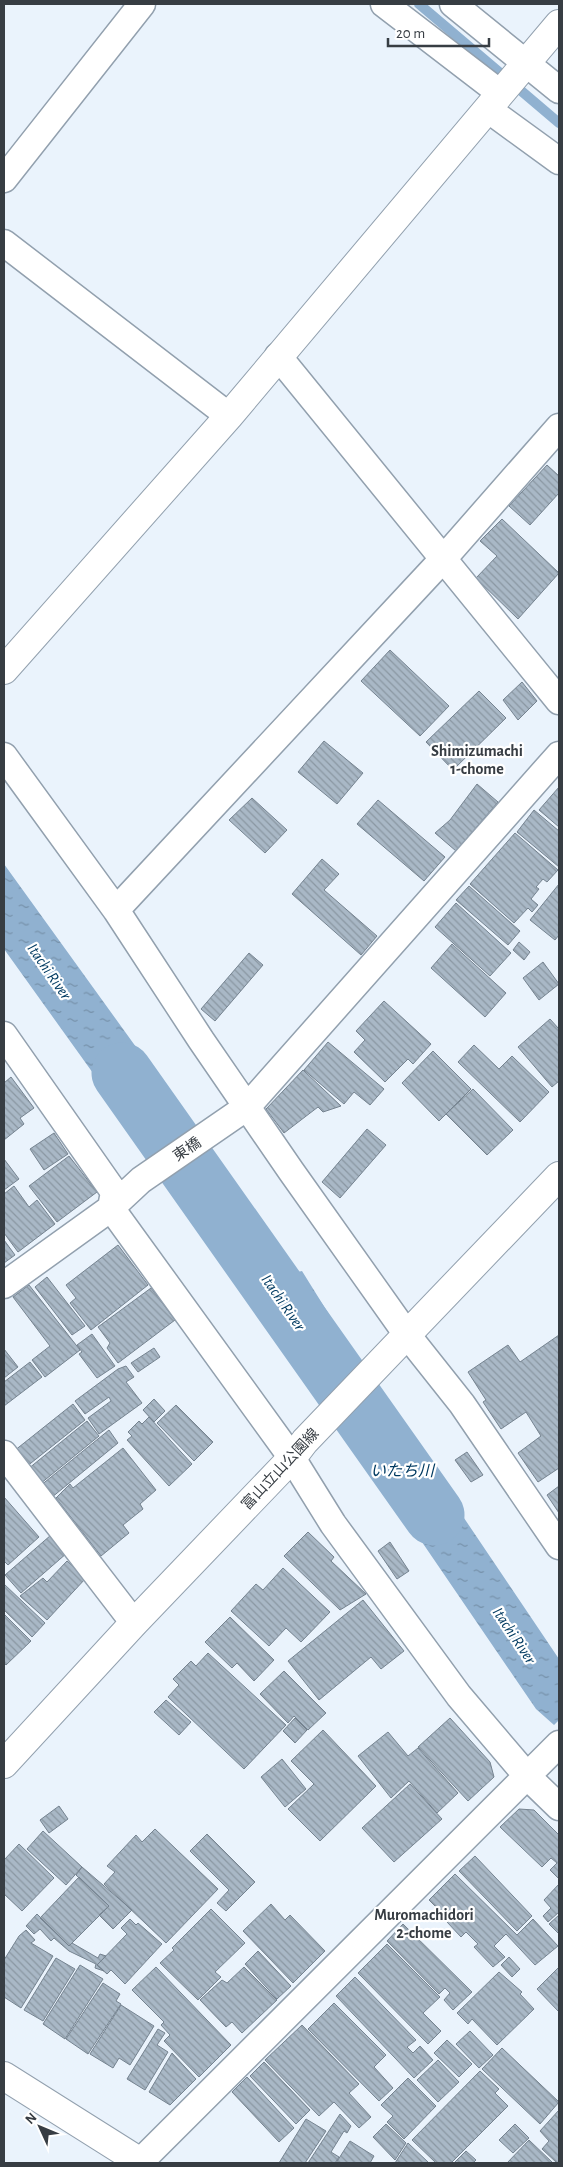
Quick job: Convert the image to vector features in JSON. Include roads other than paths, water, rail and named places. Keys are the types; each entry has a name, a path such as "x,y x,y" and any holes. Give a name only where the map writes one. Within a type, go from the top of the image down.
{"street":[{"path":"4,179 142,4"},
{"path":"384,4 559,161"},
{"path":"453,4 559,90"},
{"path":"4,670 229,416 559,24"},
{"path":"4,243 229,416"},
{"path":"278,356 559,701"},
{"path":"116,910 444,558 559,427"},
{"name":"東橋","path":"4,1285 111,1208 141,1180 240,1112 559,755"},
{"path":"4,756 116,910 240,1112 401,1343 462,1404 559,1546"},
{"path":"4,1035 114,1192 111,1208 298,1450 333,1524 447,1680 528,1777 559,1807"},
{"name":"富山立山公園線","path":"4,1764 134,1622 559,1176"},
{"path":"4,1454 134,1622"},
{"path":"4,2076 140,2163 559,1744"}],"water":[{"path":"4,864 193,1126 151,1154 4,949"},
{"path":"210,1152 293,1273 302,1271 330,1316 289,1359 170,1179"},
{"name":"いたち川","path":"402,1426 559,1659 559,1720 554,1725 536,1709 368,1463"}],"waterway":[{"path":"419,4 559,123"},
{"name":"Itachi River","path":"122,1073 434,1515"}],"district":[{"name":"Shimizumachi 1-chome","path":"477,759"},
{"name":"Muromachidori 2-chome","path":"424,1923"}]}
